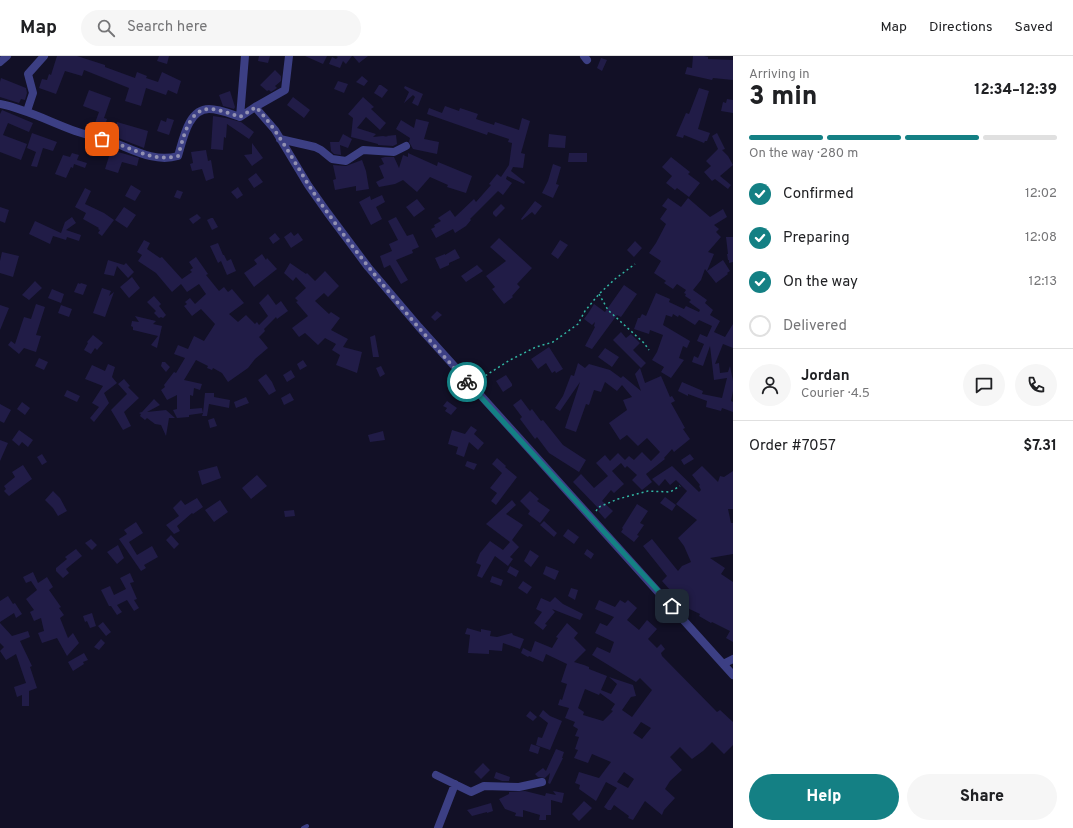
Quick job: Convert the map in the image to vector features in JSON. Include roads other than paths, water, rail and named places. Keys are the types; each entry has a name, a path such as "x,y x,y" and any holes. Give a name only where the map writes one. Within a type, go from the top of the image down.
{"street":[{"path":"0,62 7,56"},
{"path":"27,111 33,92 28,74 44,56"},
{"path":"240,117 245,56"},
{"path":"0,104 27,111 75,131 110,140 149,156 167,159 178,156 187,130 196,113 202,110 211,109 240,117 285,90 288,56"},
{"path":"256,107 267,120 308,185 344,235 418,327 733,675"},
{"path":"280,139 314,147 321,150 332,159 346,162 363,150 394,152 406,146"},
{"path":"723,664 733,660"},
{"path":"436,775 471,792 484,786 519,787 542,782"},
{"path":"438,828 456,784"}]}
